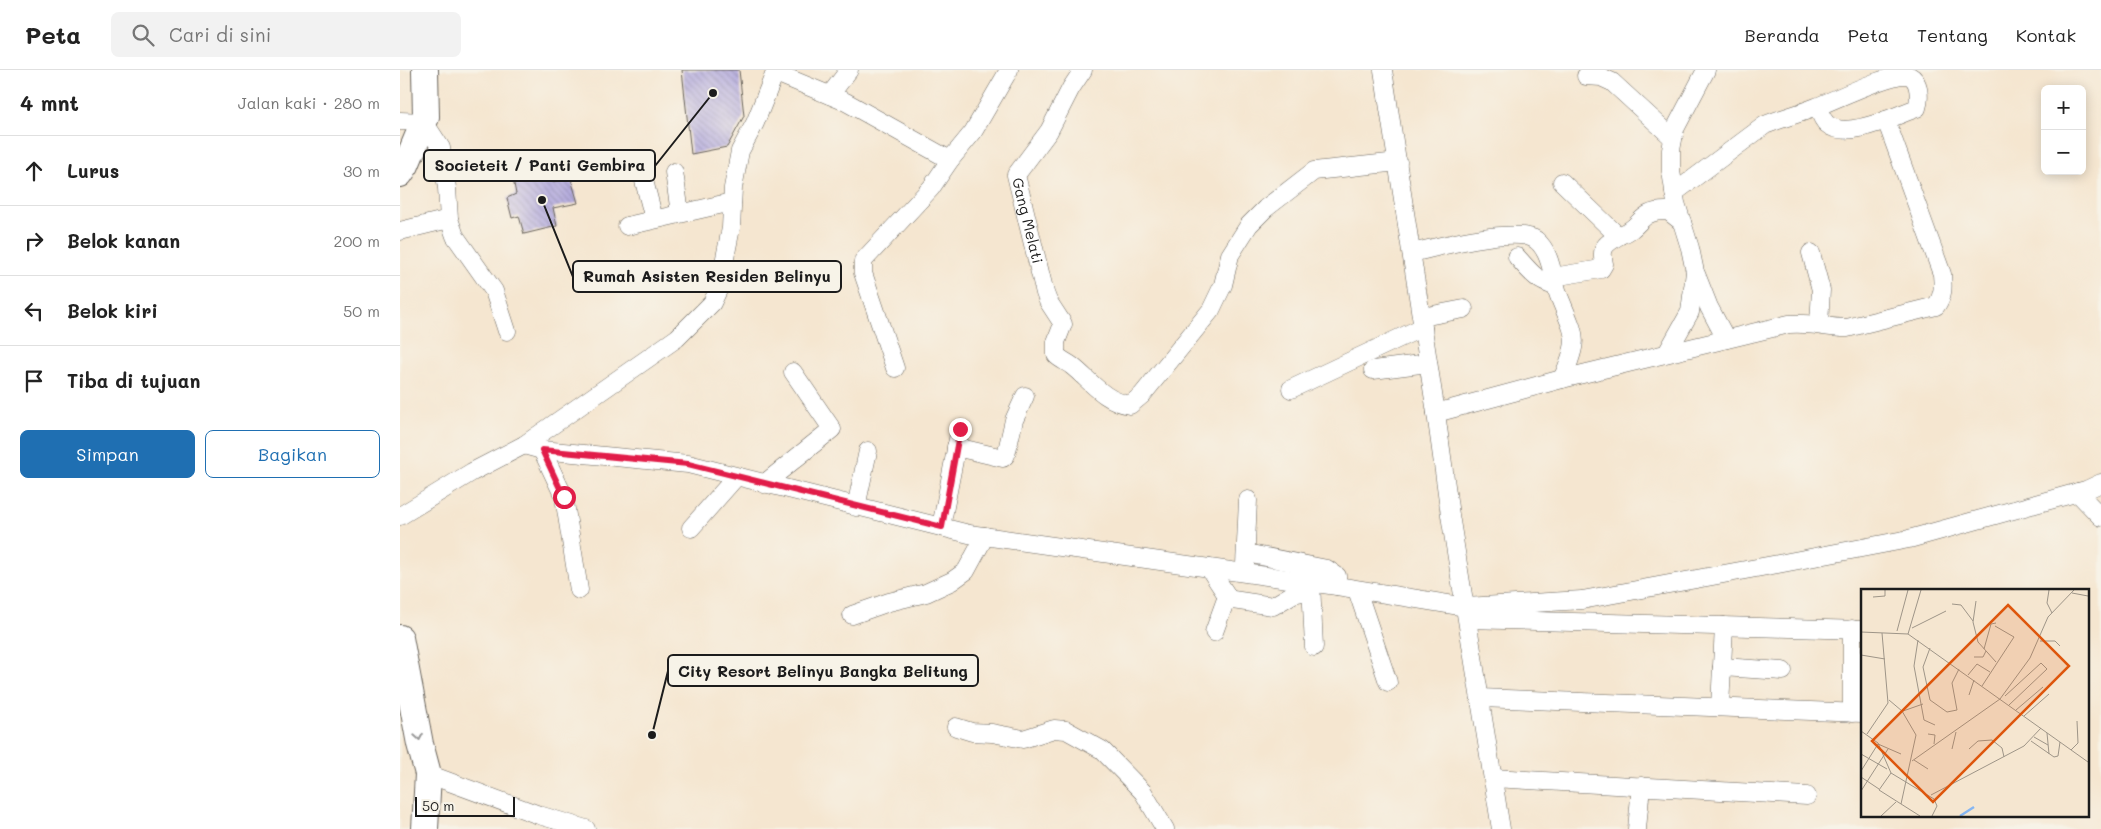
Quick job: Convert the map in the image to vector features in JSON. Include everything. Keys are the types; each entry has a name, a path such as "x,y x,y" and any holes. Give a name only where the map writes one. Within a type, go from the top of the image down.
{"highway":[{"path":"400,174 406,165 412,122 426,117 425,70"},
{"path":"400,638 420,744 428,774 425,829"}],"street":[{"path":"830,95 849,70"},
{"path":"895,368 863,274 863,261 931,188 950,160 973,132 1009,70"},
{"name":"Gang Melati","path":"1083,70 1049,131 1016,175 1050,304 1063,324 1056,342 1056,355 1071,365 1102,394 1118,403 1130,404 1142,395 1211,310 1223,284 1230,255 1250,225 1266,208 1314,171 1398,162"},
{"path":"1383,70 1450,515 1502,829"},
{"path":"1706,70 1675,129 1671,171 1674,193 1695,272 1709,307 1726,339"},
{"path":"400,516 472,472 524,445 677,338 712,303 719,288 731,228 733,188 740,151 776,71 846,102 950,160"},
{"path":"1674,193 1765,125 1818,107 1879,81 1904,75 1911,76 1916,81 1918,89 1917,108 1886,120 1848,130 1838,130 1825,123 1818,107"},
{"path":"1586,76 1600,77 1612,82 1673,138"},
{"path":"1436,413 1562,379 1789,324 1819,324 1832,328 1846,328 1936,306 1944,288 1942,274 1886,120"},
{"path":"412,122 441,148 448,188 450,220 455,236 494,291 507,330"},
{"path":"674,172 680,213"},
{"path":"642,173 654,220"},
{"path":"1562,182 1614,232 1620,234"},
{"path":"626,226 732,202"},
{"path":"1517,257 1544,283 1554,282 1601,269 1604,264 1603,248 1620,234 1632,229 1652,212 1668,211 1682,222"},
{"path":"400,231 450,220"},
{"path":"1412,253 1478,239 1525,236 1536,240 1549,260 1554,282 1567,312 1575,342 1572,356 1562,379"},
{"path":"1811,253 1821,290 1819,324"},
{"path":"1667,353 1690,312 1695,272"},
{"path":"1291,389 1422,322 1464,309"},
{"path":"1373,370 1428,363"},
{"path":"764,484 832,429 793,372"},
{"path":"956,447 1003,458 1006,455 1014,420 1025,396"},
{"path":"942,527 960,429"},
{"path":"524,445 542,450 671,462 985,536 1245,573 1311,586 1337,586 1467,613 1724,626 1857,630 1857,713 1480,698"},
{"path":"542,450 564,497 579,590"},
{"path":"856,506 868,451"},
{"path":"691,528 730,475"},
{"path":"1467,613 1582,600 1909,538 2077,492 2101,483"},
{"path":"2077,492 2101,517"},
{"path":"1245,573 1248,500"},
{"path":"852,614 926,593 952,581 966,571 985,536"},
{"path":"1246,554 1327,569 1336,576 1337,586"},
{"path":"1209,568 1225,590 1226,600 1214,632"},
{"path":"1226,600 1273,606 1311,586"},
{"path":"1311,586 1314,647"},
{"path":"1357,590 1388,682"},
{"path":"1720,707 1724,626"},
{"path":"1722,667 1783,671"},
{"path":"956,727 972,732 992,733 1023,739 1054,729 1066,730 1102,750 1143,792 1165,829"},
{"path":"428,774 539,815 586,829"},
{"path":"1493,778 1808,796"},
{"path":"1637,829 1641,786"}],"building":[{"path":"682,70 739,70 744,116 727,147 691,154"},
{"path":"548,172 550,182 571,179 578,203 553,208 557,226 524,234 519,216 512,218 507,198 516,194 513,179"}],"place":[{"name":"Societeit / Panti Gembira","path":"713,93"},
{"name":"Rumah Asisten Residen Belinyu","path":"542,200"},
{"name":"City Resort Belinyu Bangka Belitung","path":"652,735"}],"route":[{"path":"564,497 542,450 688,464 942,527 960,429"}]}
